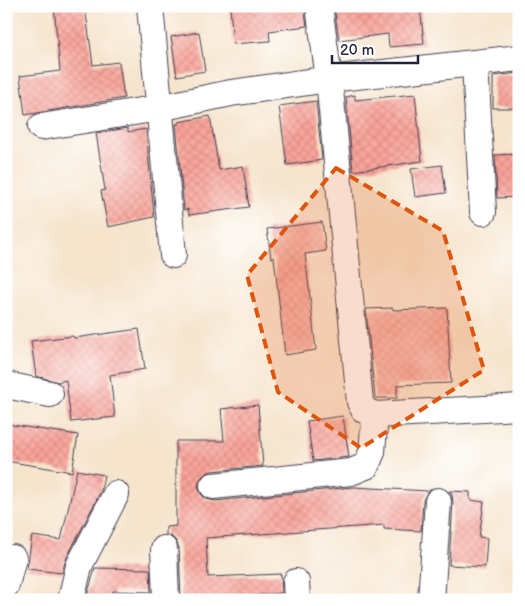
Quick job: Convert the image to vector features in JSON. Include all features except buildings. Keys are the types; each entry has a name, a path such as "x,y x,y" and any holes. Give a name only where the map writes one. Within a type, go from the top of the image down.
{"street":[{"path":"150,6 173,255"},
{"path":"318,6 329,79 360,402 364,410 374,415 519,407"},
{"path":"41,127 160,108 231,93 329,79 519,58"},
{"path":"475,63 483,212"},
{"path":"6,385 50,394"},
{"path":"213,486 351,472 366,466 372,452 374,415"},
{"path":"71,600 74,580 79,566 116,494"},
{"path":"431,600 438,501"},
{"path":"164,549 166,600"},
{"path":"6,585 13,558"}],"highlighted area":[{"path":"336,168 443,231 484,370 361,448 278,392 247,275"}]}
